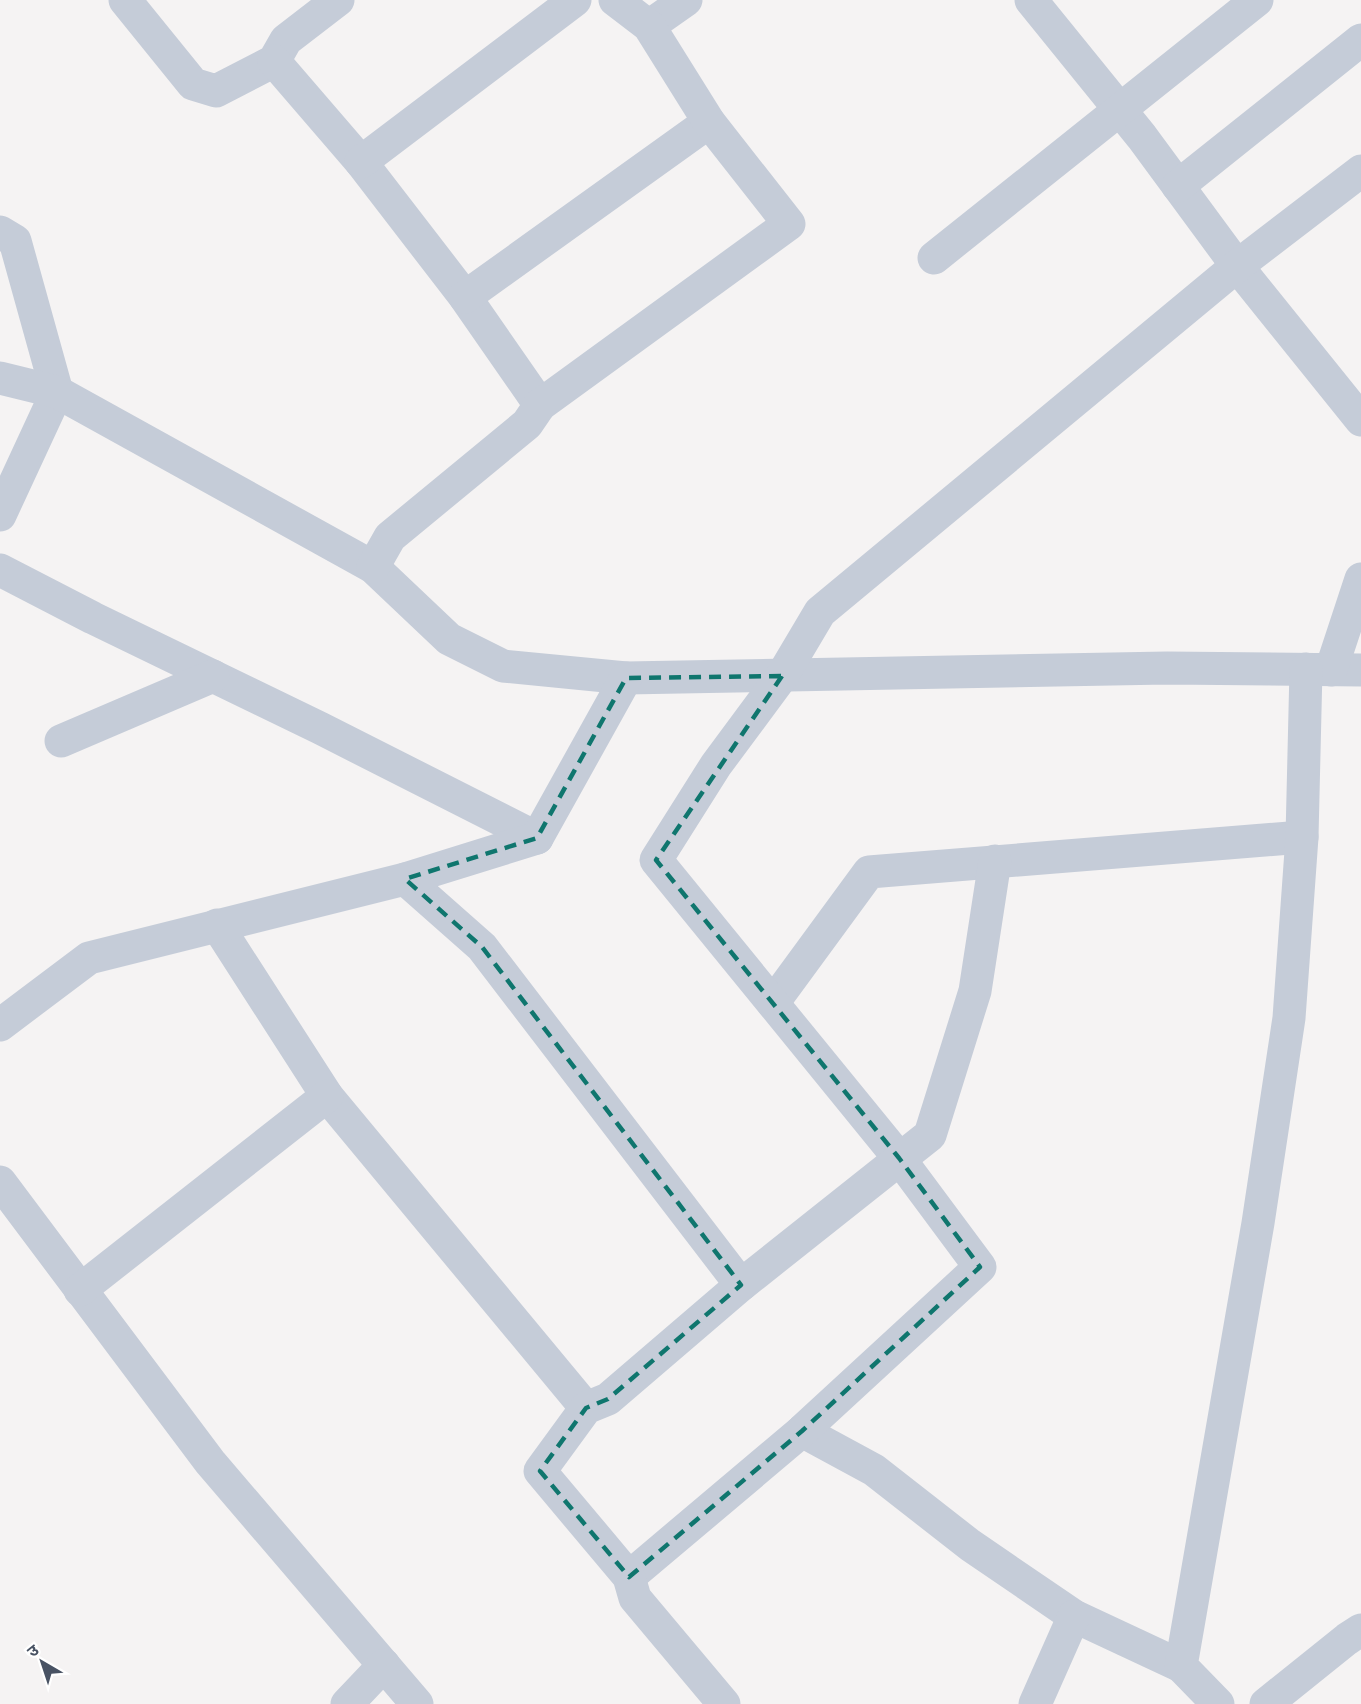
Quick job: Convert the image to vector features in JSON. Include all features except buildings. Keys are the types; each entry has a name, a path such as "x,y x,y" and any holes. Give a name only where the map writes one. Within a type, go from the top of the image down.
{"street":[{"path":"125,0 193,84 216,91 274,61 286,40 338,0"},
{"path":"362,162 574,0"},
{"path":"373,567 390,537 527,424 540,405 789,224 710,122 649,26 615,0"},
{"path":"649,26 686,0"},
{"path":"1031,0 1120,110 1237,266 1361,420"},
{"path":"934,258 1257,0"},
{"path":"1178,186 1361,40"},
{"path":"274,61 362,162 465,297 540,405"},
{"path":"465,297 710,122"},
{"path":"629,1577 802,1431 980,1267 899,1158 656,860 716,765 782,676 820,612 1237,266 1361,171"},
{"path":"0,232 15,241 57,392 0,515"},
{"path":"0,378 57,392 373,567 449,639 503,666 626,678 1167,668 1333,670"},
{"path":"0,570 537,838"},
{"path":"1181,1666 1258,1223 1287,1029 1302,837 1333,670 1361,579"},
{"path":"61,741 213,676"},
{"path":"0,1025 89,958 405,879 537,838 626,678"},
{"path":"774,1003 869,872 1302,837"},
{"path":"724,1704 635,1598 629,1577 540,1471 586,1408 608,1399 741,1285 930,1135 975,991 995,861"},
{"path":"405,879 482,947 741,1285"},
{"path":"217,925 327,1096 586,1408"},
{"path":"80,1290 327,1096"},
{"path":"0,1182 210,1462 417,1704"},
{"path":"802,1431 874,1470 970,1545 1074,1616 1181,1666 1218,1704"},
{"path":"1035,1704 1074,1616"},
{"path":"1266,1704 1361,1630"},
{"path":"347,1704 384,1665"}],"highlighted area":[{"path":"782,676 656,860 899,1158 980,1267 802,1431 629,1577 540,1471 586,1408 608,1399 741,1285 482,947 405,879 537,838 626,678"}]}
